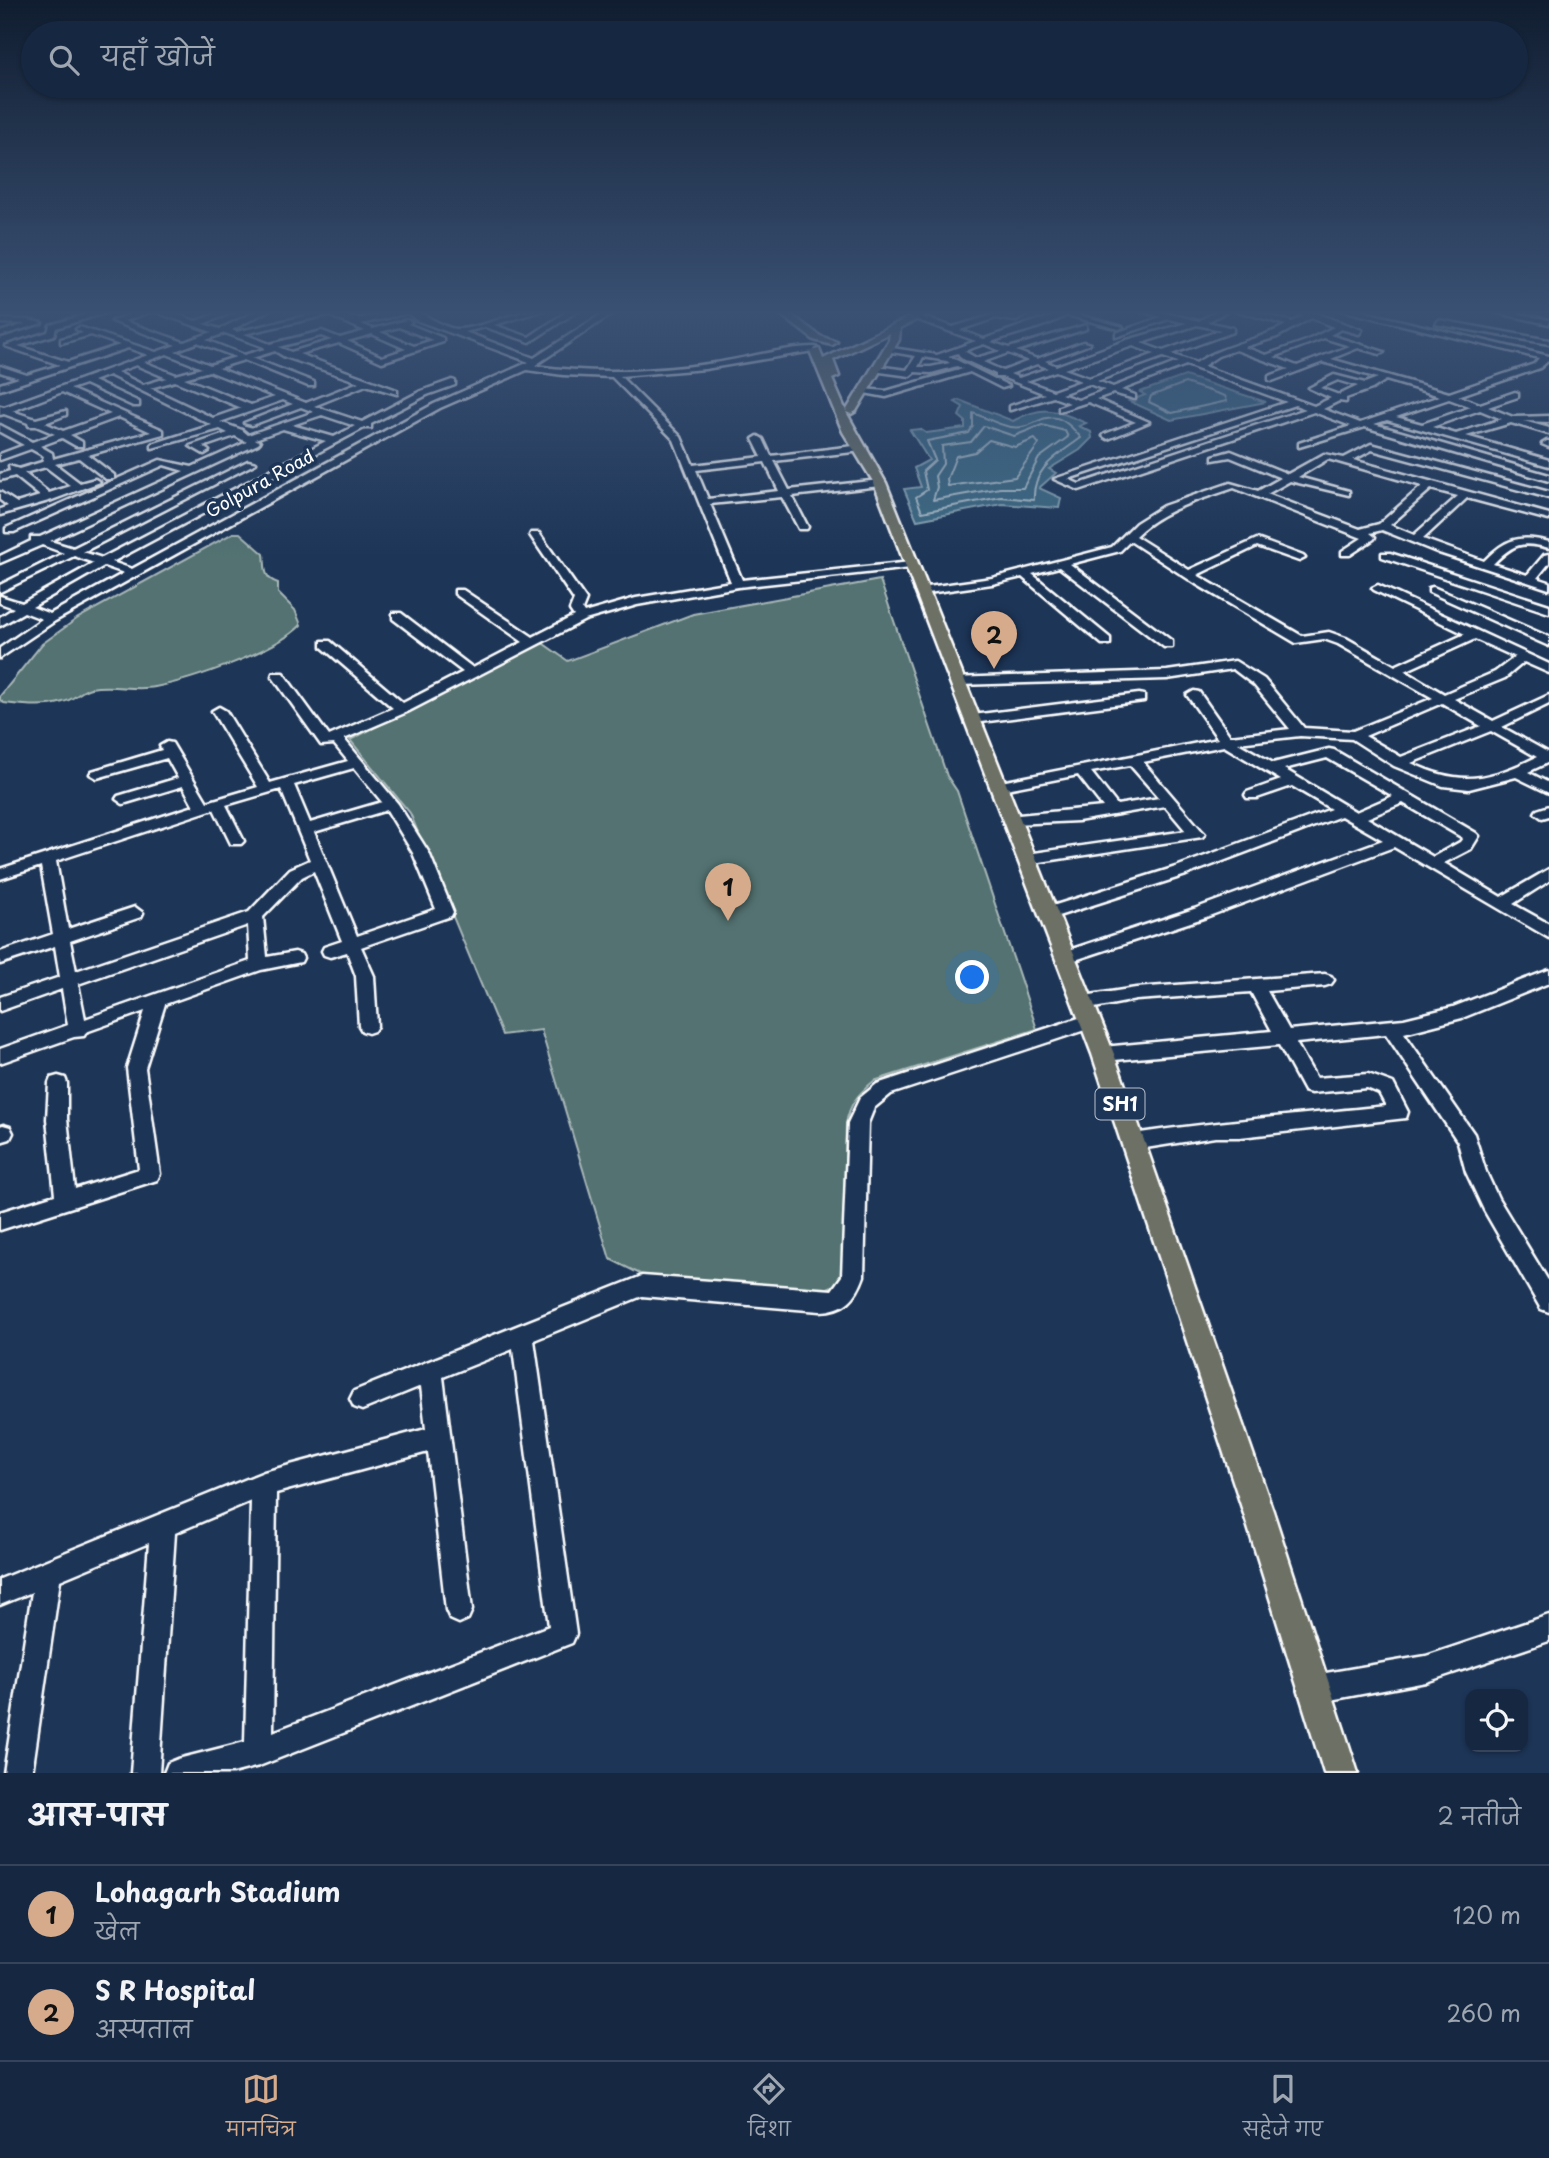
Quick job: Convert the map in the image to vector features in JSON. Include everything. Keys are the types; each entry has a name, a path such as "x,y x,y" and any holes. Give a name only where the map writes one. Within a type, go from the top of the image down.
{"main road":[{"name":"SH1","path":"832,393 849,432 862,448 880,484 1088,1012 1341,1773"},
{"name":"SH1","path":"842,393 860,430 862,448"},
{"path":"851,411 862,393"}],"street":[{"path":"1,410 52,393"},
{"path":"0,477 47,463 80,449 160,432 71,393"},
{"path":"111,393 136,404"},
{"path":"0,559 255,442 152,393"},
{"path":"211,393 250,408"},
{"path":"273,393 322,412 391,432"},
{"path":"155,446 289,393"},
{"path":"249,423 337,393"},
{"path":"0,622 104,562 363,425 432,393"},
{"name":"Golpura Road","path":"0,654 51,618 464,393"},
{"path":"632,393 678,439 738,584"},
{"path":"1013,408 1053,393 1144,422 1108,436"},
{"path":"1062,409 1106,393"},
{"path":"1121,393 1132,397"},
{"path":"1271,393 1363,425 1544,477 1531,490 1521,509"},
{"path":"1325,393 1343,400"},
{"path":"1296,402 1059,479 1079,487 1343,400 1358,393"},
{"path":"1439,393 1549,431"},
{"path":"1302,445 1459,393"},
{"path":"1423,427 1515,395"},
{"path":"33,400 82,421"},
{"path":"0,512 110,477 65,435 1,410"},
{"path":"185,452 284,426 322,412"},
{"path":"4,430 63,413"},
{"path":"48,498 1,458 119,414"},
{"path":"1456,437 1486,425 1531,416 1549,419"},
{"path":"1387,417 1549,463"},
{"path":"284,426 334,440"},
{"path":"4,430 49,455 47,463"},
{"path":"141,437 166,453 163,462"},
{"path":"758,439 803,527"},
{"path":"1518,440 1525,457 1522,471"},
{"path":"1345,461 1371,447 1549,495"},
{"path":"690,467 862,448"},
{"path":"226,454 303,480"},
{"path":"1216,458 1231,454 1288,477 1345,494"},
{"path":"1258,495 1327,456 1549,517"},
{"path":"5,530 174,457"},
{"path":"1396,476 1417,460"},
{"path":"163,462 190,470"},
{"path":"47,463 79,487"},
{"path":"0,589 71,551 251,463"},
{"path":"704,502 880,484"},
{"path":"921,591 1024,573 1116,549 1153,516 1192,498 1234,485 1370,537 1346,553"},
{"path":"1359,533 1382,526 1429,485"},
{"path":"98,491 216,528"},
{"path":"0,495 16,507"},
{"path":"1417,538 1465,495"},
{"path":"1382,526 1485,566 1549,586"},
{"path":"5,530 134,572"},
{"path":"535,535 580,600 576,610 581,617"},
{"path":"1127,537 1139,541 1300,640 1325,635 1342,641 1548,758"},
{"path":"1485,566 1506,543 1523,537 1548,551 1529,580"},
{"path":"1189,574 1257,542 1299,558"},
{"path":"1386,555 1549,608"},
{"path":"1062,564 1123,607 1168,644"},
{"path":"278,676 326,742 402,709 581,617 636,602 738,584 911,565"},
{"path":"1024,573 1106,641"},
{"path":"1378,587 1473,635 1549,669"},
{"path":"1433,590 1549,642"},
{"path":"459,592 532,642"},
{"path":"0,599 51,618"},
{"path":"397,616 472,673"},
{"path":"1395,671 1473,635"},
{"path":"326,644 402,709"},
{"path":"1001,786 1258,735 1300,732 1355,736 1500,675 1523,657"},
{"path":"957,681 1167,675 1235,665 1259,682 1300,732"},
{"path":"1194,695 1227,742 1549,932"},
{"path":"973,719 1139,698"},
{"path":"1399,763 1493,726 1549,699"},
{"path":"219,712 266,789"},
{"path":"1355,736 1422,777 1457,786 1518,774 1548,758"},
{"path":"330,951 352,946 445,912 421,853 391,804 337,739"},
{"path":"97,774 169,748 187,780 211,805 236,841"},
{"path":"1272,768 1329,753 1471,836 1466,845 1433,863"},
{"path":"1027,859 1197,834 1134,760"},
{"path":"0,874 211,805 356,763"},
{"path":"1082,770 1114,811"},
{"path":"1518,774 1549,789"},
{"path":"122,799 187,780"},
{"path":"1252,795 1293,781"},
{"path":"286,783 365,975 368,1026"},
{"path":"1049,913 1404,797"},
{"path":"1013,819 1114,811 1169,802"},
{"path":"305,830 391,804"},
{"path":"1066,957 1200,913 1396,841"},
{"path":"48,859 78,1031"},
{"path":"0,1004 255,916 296,873 318,863"},
{"path":"1501,904 1549,874"},
{"path":"0,958 135,913"},
{"path":"255,916 259,964"},
{"path":"0,1056 78,1031 259,964 295,958"},
{"path":"1103,1054 1391,1027 1456,1013 1549,976"},
{"path":"362,1399 642,1286 834,1301 844,1296 853,1276 858,1123 862,1108 870,1097 884,1089 1136,994 1325,980"},
{"path":"1133,1142 1215,1129 1240,1129 1399,1112 1386,1088 1368,1081 1311,1086 1256,986"},
{"path":"0,1221 150,1174 135,1068 157,1001"},
{"path":"1391,1027 1467,1140 1476,1172 1491,1204 1549,1302"},
{"path":"58,1083 57,1119 66,1199"},
{"path":"178,1773 260,1752 563,1634 523,1335"},
{"path":"431,1373 458,1609"},
{"path":"0,1592 264,1484 438,1438"},
{"path":"260,1752 264,1484"},
{"path":"145,1773 163,1526"},
{"path":"18,1773 48,1573"},
{"path":"1314,1689 1426,1669 1549,1628"}],"green space":[{"path":"233,533 240,533 264,554 267,575 278,583 278,593 295,610 301,625 289,635 232,663 155,687 91,688 67,701 49,705 11,704 0,700 0,696 42,644 78,618"},
{"path":"880,580 947,776 957,791 1037,1029 874,1081 859,1095 852,1105 846,1124 842,1273 836,1284 826,1289 642,1275 610,1259 541,1030 502,1035 410,813 350,740 541,642 568,661 693,614"}],"water":[{"path":"1141,393 1237,393 1266,402 1171,420 1129,401 1145,395"},
{"path":"959,400 1013,421 1033,412 1050,411 1086,423 1079,426 1091,432 1092,438 1080,450 1049,469 1056,473 1039,488 1061,498 1059,508 1002,504 917,520 904,489 921,487 914,468 929,460 910,430 920,429 926,433 965,428 965,421 959,416 963,407 955,402"}],"place":[{"name":"S R Hospital","path":"994,669"},
{"name":"Lohagarh Stadium","path":"728,921"}]}
